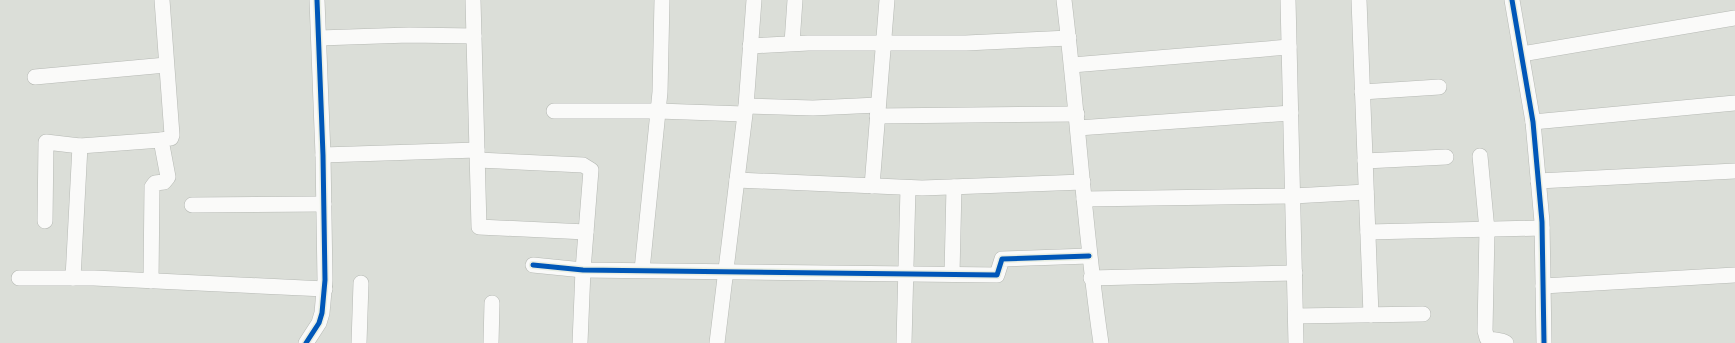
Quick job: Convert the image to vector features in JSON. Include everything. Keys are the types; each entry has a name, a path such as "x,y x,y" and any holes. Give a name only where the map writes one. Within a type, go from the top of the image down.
{"street":[{"path":"45,221 46,142 80,146 171,138 162,0"},
{"path":"306,343 319,323 322,313 324,290 323,154 317,0"},
{"path":"473,0 479,228 586,232"},
{"path":"642,270 658,110 662,0"},
{"path":"717,343 745,110 754,0"},
{"path":"792,43 795,0"},
{"path":"872,186 887,0"},
{"path":"1064,0 1072,65 1091,278 1101,343"},
{"path":"1288,0 1296,343"},
{"path":"1359,0 1371,315"},
{"path":"1512,0 1533,122 1542,228 1544,343"},
{"path":"1522,54 1735,18"},
{"path":"319,38 409,35 474,36"},
{"path":"750,46 792,43 966,43 1069,38"},
{"path":"1072,65 1289,47"},
{"path":"35,77 166,65"},
{"path":"1362,92 1439,87"},
{"path":"1533,122 1735,103"},
{"path":"554,111 745,110 813,108 1077,121 1290,113"},
{"path":"151,281 152,187 155,183 164,182 168,177 161,140"},
{"path":"73,278 80,146"},
{"path":"323,154 477,155 588,166 592,175 583,270 580,343"},
{"path":"1480,156 1487,230 1485,331 1486,338 1492,341 1502,340 1506,343"},
{"path":"1365,161 1446,157"},
{"path":"1538,181 1735,171"},
{"path":"737,180 908,188 1082,182"},
{"path":"952,274 954,187"},
{"path":"904,343 908,188"},
{"path":"1084,199 1292,196 1366,192"},
{"path":"192,205 324,204"},
{"path":"1368,232 1542,228"},
{"path":"533,265 583,270 998,274 1002,259 1089,256"},
{"path":"1091,278 1294,273"},
{"path":"1543,286 1735,275"},
{"path":"19,278 73,278 151,281 324,290"},
{"path":"359,343 361,283"},
{"path":"492,303 492,343"},
{"path":"1296,316 1423,314"}],"cycle path":[{"path":"306,343 319,323 322,313 325,280 323,155 317,0"},
{"path":"1512,0 1533,122 1542,222 1544,343"},
{"path":"533,265 583,270 997,275 1002,259 1089,256"}]}
